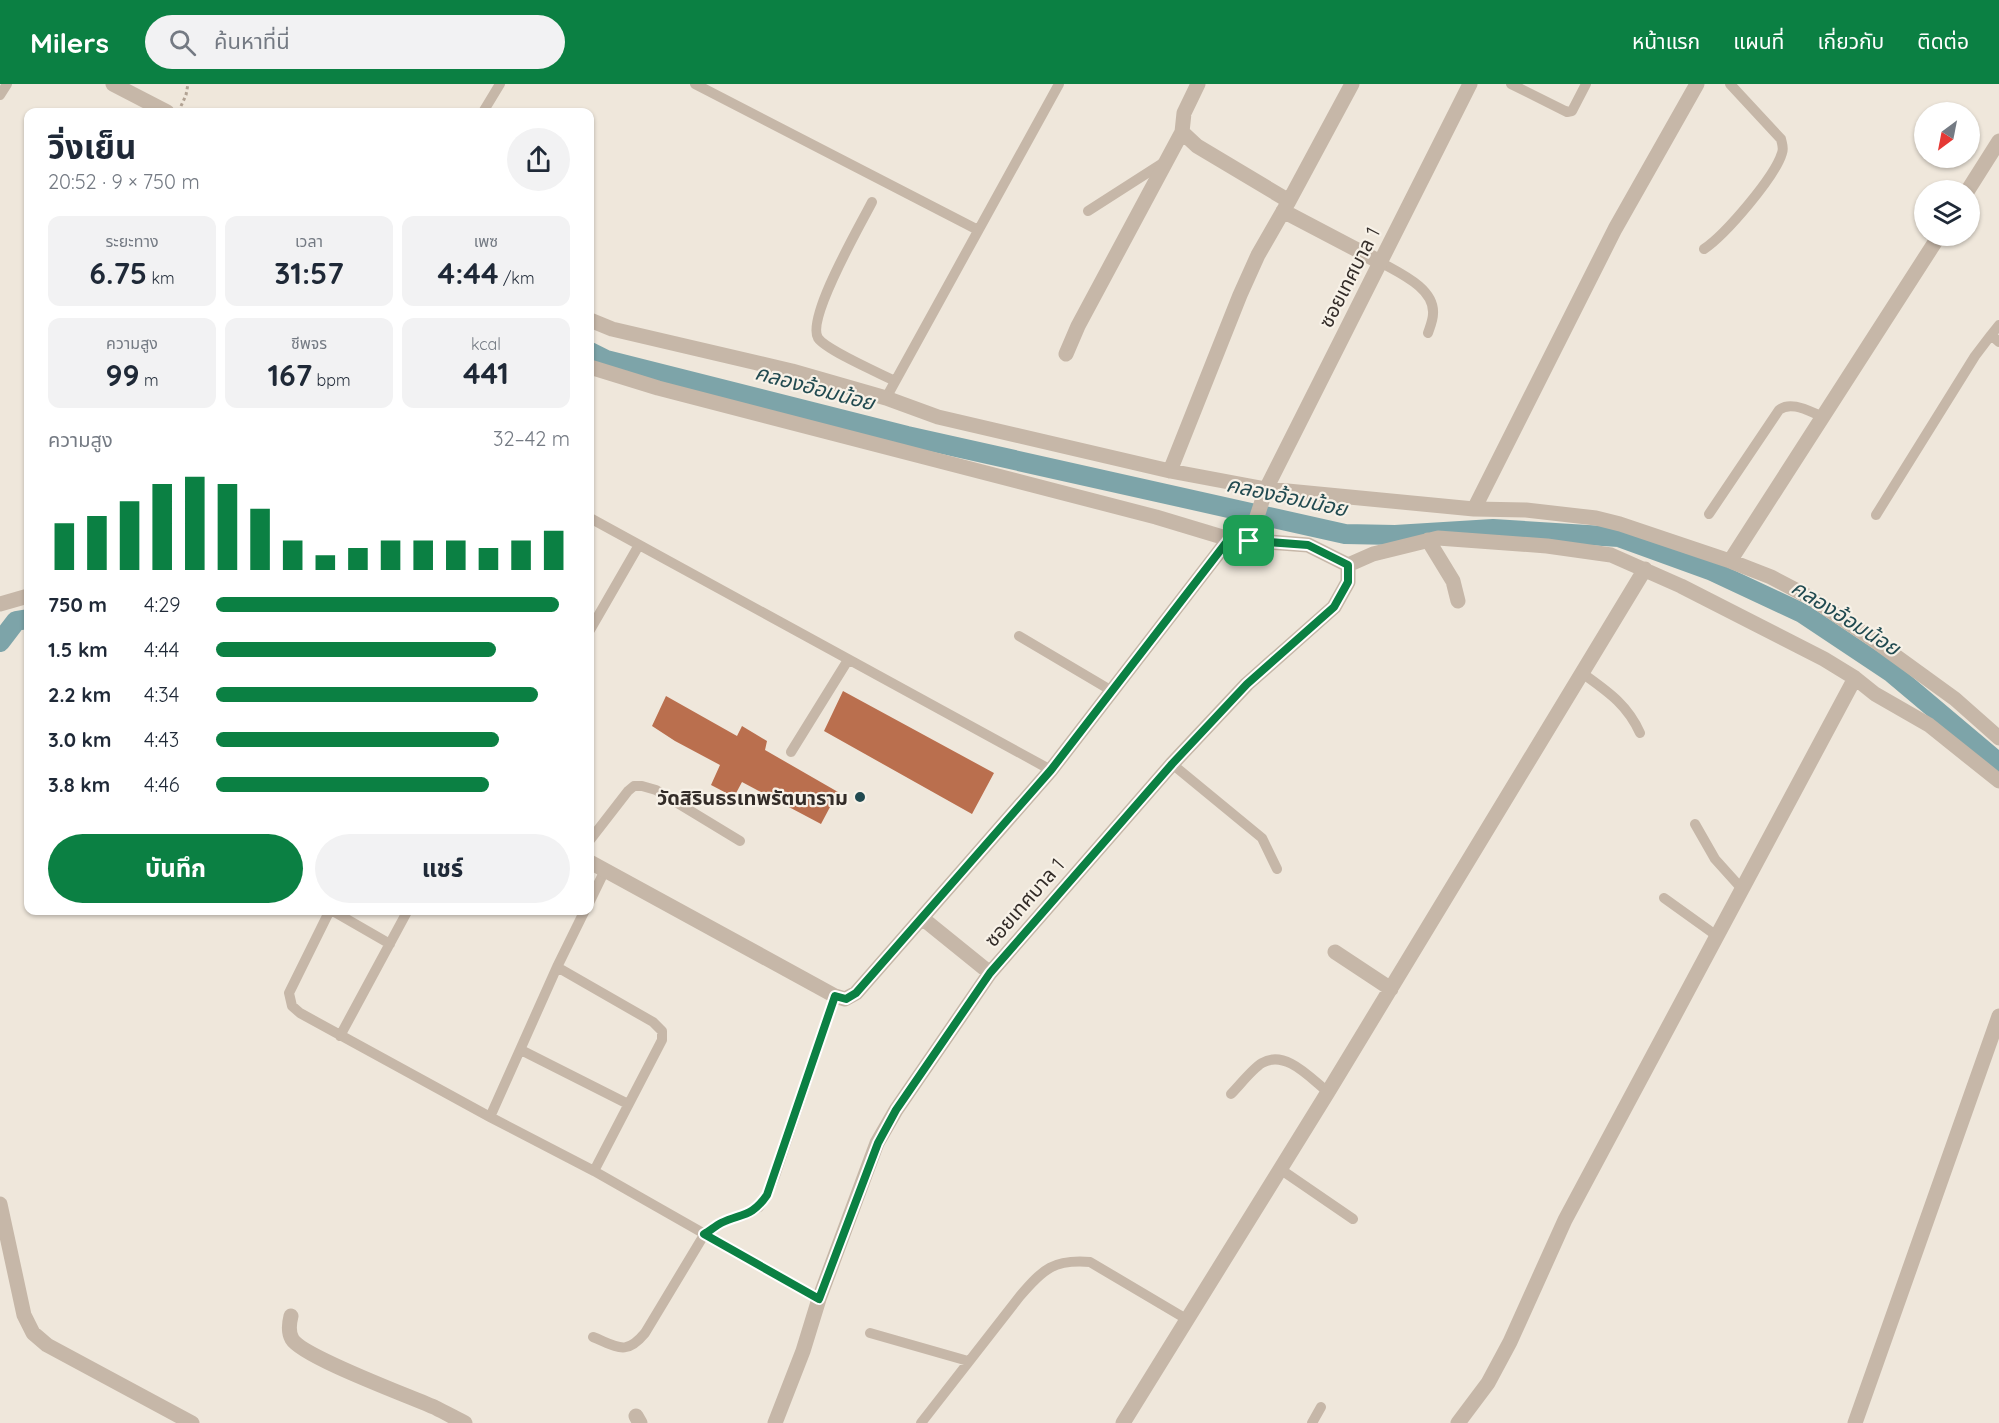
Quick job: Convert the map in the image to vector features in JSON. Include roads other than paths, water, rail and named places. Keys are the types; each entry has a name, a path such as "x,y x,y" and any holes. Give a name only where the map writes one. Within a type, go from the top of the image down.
{"street":[{"path":"114,84 159,108"},
{"path":"1066,354 1078,327 1182,132 1184,113 1198,84"},
{"path":"1170,471 1258,255 1352,84"},
{"name":"ซอยเทศบาล 1","path":"1249,541 1264,495 1470,84"},
{"path":"1474,509 1615,229 1697,84"},
{"path":"1182,132 1197,146 1286,206 1380,262"},
{"path":"1974,180 1999,141"},
{"path":"1730,561 1933,246"},
{"path":"594,322 612,329 792,371 886,398 938,417 1264,495 1474,509 1526,510 1596,518 1730,561 1771,577 1810,598 1875,640 1955,699 1999,738"},
{"path":"594,368 658,388 1156,517 1229,539 1308,545 1348,565 1373,554 1438,538 1547,546 1611,555 1645,569 1824,659 1855,678 1875,694 1929,725 1999,781"},
{"path":"594,864 835,996 846,999 856,993 1051,770 1229,539"},
{"path":"1428,540 1453,581 1458,601"},
{"name":"ซอยเทศบาล 1","path":"775,1423 878,1143 896,1110 990,973 1172,764 1247,684 1334,607 1348,582 1348,565"},
{"path":"1124,1423 1391,989 1645,569"},
{"path":"0,604 24,597"},
{"path":"1458,1423 1488,1383 1510,1342 1565,1220 1855,678"},
{"path":"922,918 990,973"},
{"path":"1335,952 1391,989"},
{"path":"1855,1423 1999,1016"},
{"path":"0,1204 24,1315 33,1333 46,1345 192,1423"},
{"path":"291,1316 289,1328 292,1340 304,1350 465,1423"}],"lane":[{"path":"0,95 7,84"},
{"path":"485,108 500,84"},
{"path":"695,84 978,230"},
{"path":"886,398 1059,84"},
{"path":"1511,84 1567,112 1572,111 1577,104 1586,84"},
{"path":"1704,249 1716,241 1748,206 1776,166 1783,150 1781,139 1730,84"},
{"path":"1088,211 1166,161"},
{"path":"872,202 822,301 816,326 818,338 836,351 895,381"},
{"path":"1380,262 1418,285 1430,298 1434,313 1428,333"},
{"path":"1876,515 1975,356 1995,338 1999,325"},
{"path":"1709,514 1779,410 1790,405 1824,417"},
{"path":"594,520 1051,770"},
{"path":"594,623 639,545"},
{"path":"1019,636 1112,691"},
{"path":"791,752 848,660"},
{"path":"1582,674 1612,695 1632,717 1640,733"},
{"path":"1172,764 1262,838 1277,869"},
{"path":"594,835 628,791 634,786 642,786 656,790 740,841"},
{"path":"1695,824 1715,860 1742,889"},
{"path":"594,892 604,870"},
{"path":"1664,898 1717,936"},
{"path":"327,915 291,986 290,1000 292,1006 300,1013 594,1171 819,1299"},
{"path":"339,915 390,944"},
{"path":"340,1036 405,915"},
{"path":"490,1117 583,915"},
{"path":"557,967 653,1022 662,1031 662,1040 594,1171"},
{"path":"593,1337 614,1346 626,1348 636,1344 645,1333 704,1234 720,1223 759,1207 767,1195 835,996"},
{"path":"521,1050 628,1104"},
{"path":"1231,1094 1262,1063 1278,1059 1290,1062 1328,1092"},
{"path":"1280,1169 1353,1219"},
{"path":"921,1423 1035,1278 1057,1264 1090,1262 1188,1320"},
{"path":"870,1332 968,1361"},
{"path":"1312,1423 1321,1407"}],"waterway":[{"name":"คลองอ้อมน้อย","path":"594,354 606,360 907,436 1345,534 1395,535 1493,529 1619,537 1710,570 1802,613 1892,673 1999,763"},
{"name":"คลองอ้อมน้อย","path":"0,642 16,621 24,620"}],"place":[{"name":"วัดสิรินธรเทพรัตนาราม","path":"860,797"}]}
